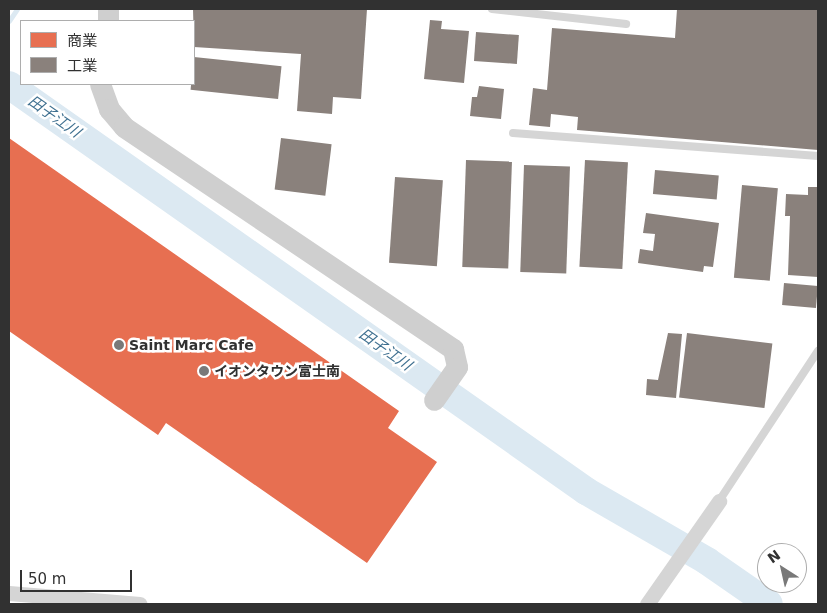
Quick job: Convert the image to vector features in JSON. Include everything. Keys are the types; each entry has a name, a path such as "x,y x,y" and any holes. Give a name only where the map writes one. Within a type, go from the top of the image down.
{"street":[{"path":"100,85 109,109 124,127 452,349 457,367 434,400"},
{"path":"647,604 670,568 719,501"},
{"path":"9,593 140,604"}],"lane":[{"path":"492,9 626,24"},
{"path":"513,133 818,156"},
{"path":"719,501 818,351"}],"building: 商業":[{"name":"イオンタウン富士南","path":"9,138 399,411 388,428 437,462 367,563 166,423 158,435 9,331"}],"building: 工業":[{"path":"193,9 367,9 361,99 333,97 332,114 297,111 301,54 195,47 195,20 193,20"},
{"path":"677,9 818,9 818,150 577,130 578,117 551,114 550,127 529,125 533,88 547,90 552,28 675,38"},
{"path":"430,20 442,21 441,29 469,31 464,83 424,79"},
{"path":"476,32 519,35 517,64 474,61"},
{"path":"195,57 282,66 278,99 191,90 191,85 195,85"},
{"path":"479,86 504,89 501,119 470,116 472,97 477,97"},
{"path":"281,138 332,144 325,196 275,190"},
{"path":"466,160 512,162 508,269 462,267"},
{"path":"585,160 628,162 622,269 579,267"},
{"path":"524,165 570,167 566,274 520,272"},
{"path":"655,170 719,176 717,199 653,194"},
{"path":"395,177 443,180 437,266 389,263"},
{"path":"742,185 778,188 770,281 734,278"},
{"path":"808,187 817,187 818,277 788,275 790,216 785,216 786,194 808,195"},
{"path":"646,213 719,223 713,267 704,266 703,272 638,263 640,249 653,251 655,234 643,233"},
{"path":"784,283 818,286 816,308 782,305"},
{"path":"668,333 682,334 676,398 646,395 647,379 658,380"},
{"path":"687,333 772,343 764,408 679,398"}],"waterway":[{"path":"9,21 17,9"},
{"name":"田子江川","path":"9,85 586,491 707,561 769,604"}],"place":[{"name":"Saint Marc Cafe","path":"119,345"},
{"name":"イオンタウン富士南","path":"204,371"}]}
